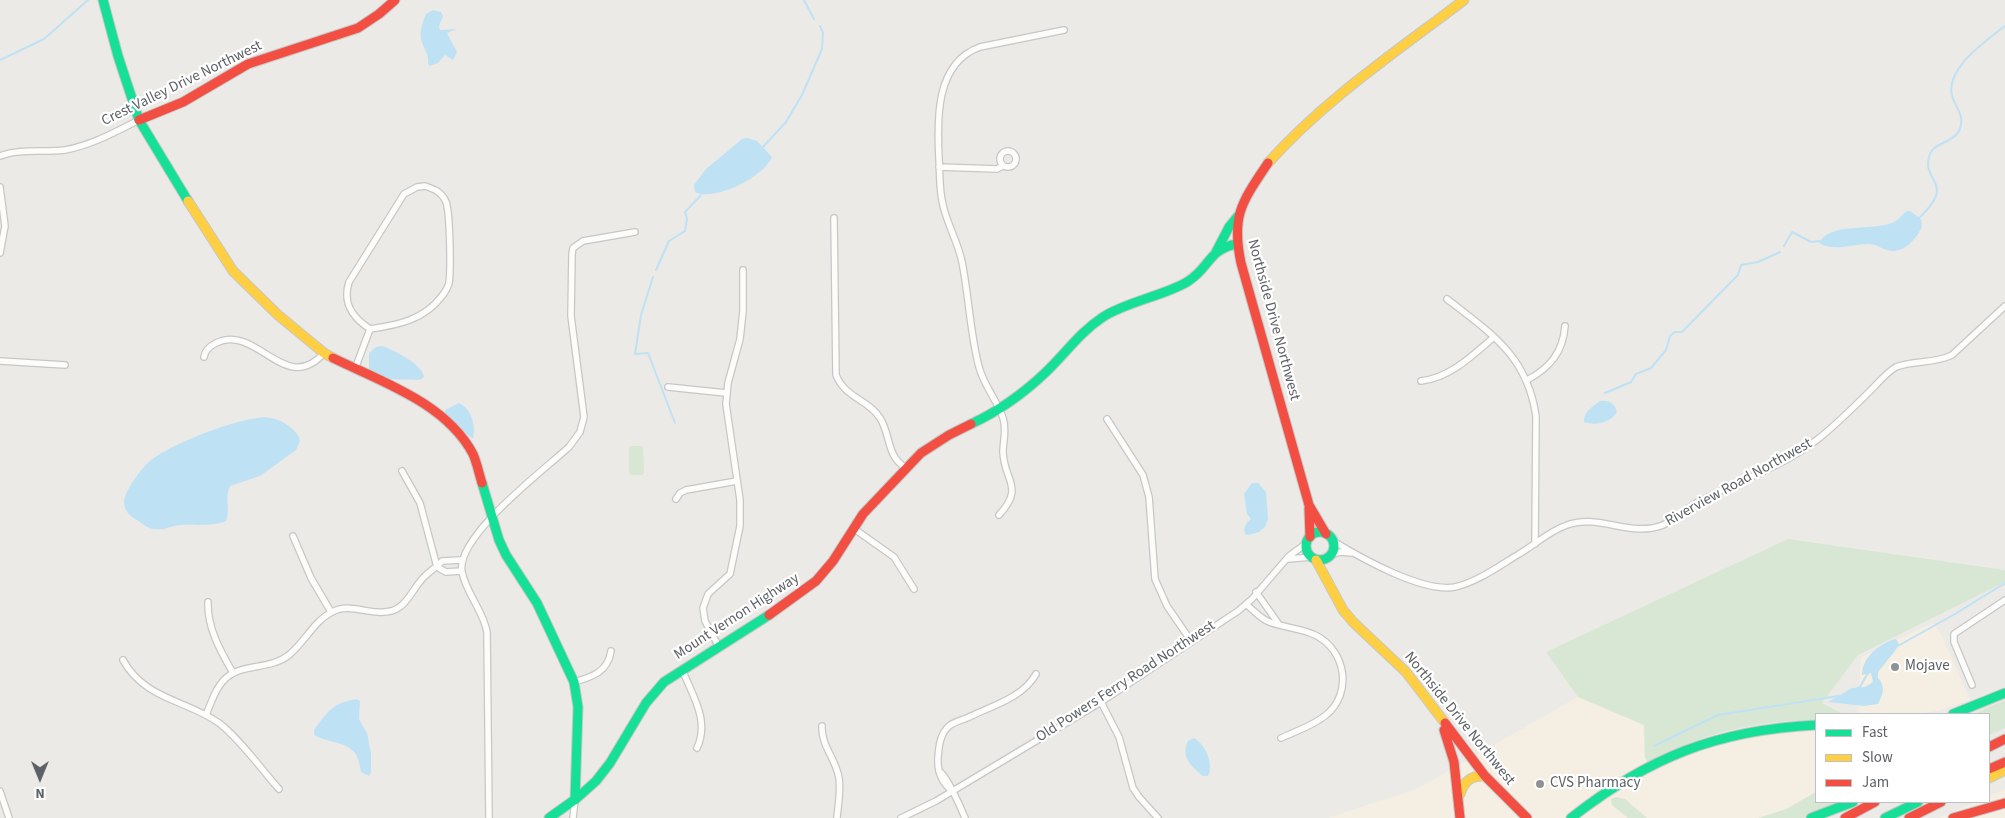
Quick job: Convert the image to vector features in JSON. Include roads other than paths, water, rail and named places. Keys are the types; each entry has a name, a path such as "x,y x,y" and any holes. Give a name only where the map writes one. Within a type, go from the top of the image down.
{"main road":[{"path":"103,0 118,56 139,120 174,180 233,271 278,315 324,353 424,403 447,422 465,441 474,456 491,515 506,555 537,604 574,682 578,707 574,800"},
{"name":"Crest Valley Drive Northwest","path":"139,120 183,102 248,64 358,28 374,19 395,0"},
{"name":"Northside Drive Northwest","path":"1326,534 1309,505 1240,258 1237,244 1238,216 1247,194 1261,172 1303,128 1375,68 1464,0"},
{"name":"Mount Vernon Highway","path":"549,818 595,783 653,693 664,682 786,604 816,581 834,561 863,514 921,453 938,441 1000,411 1037,382 1079,336 1095,322 1114,310 1169,291 1187,282 1201,271 1238,216"},
{"path":"1215,252 1225,246 1237,244"},
{"path":"1215,252 1228,252 1240,258"},
{"name":"Northside Drive Northwest","path":"1309,505 1309,540"},
{"path":"1318,533 1326,534 1333,541 1334,550 1330,556 1320,560 1314,558 1307,550 1309,540 1318,533"},
{"name":"Northside Drive Northwest","path":"1330,556 1329,572 1333,591"},
{"name":"Northside Drive Northwest","path":"1314,558 1343,610 1353,622 1406,672 1485,776 1527,818"},
{"path":"1956,713 2005,694"},
{"path":"1440,718 1453,754 1460,818"},
{"path":"1571,818 1630,776 1668,755 1697,744 1762,728 1815,725"},
{"path":"1990,746 2005,739"},
{"path":"1990,769 2005,762"},
{"path":"1990,778 2005,770"},
{"path":"576,774 583,782 595,783"},
{"path":"1459,799 1461,789 1467,780 1475,776 1485,776"},
{"path":"1812,818 1850,803"},
{"path":"1845,818 1873,803"},
{"path":"1884,818 1916,803"},
{"path":"1909,818 1940,803"},
{"path":"1953,818 2005,803"}],"street":[{"path":"999,515 1009,502 1012,488 1011,478 1004,458 1005,429 1000,411 985,384 978,365 962,261 942,204 938,134 941,104 948,75 957,61 968,52 980,47 1064,30"},
{"name":"Crest Valley Drive Northwest","path":"0,156 14,152 53,151 77,147 98,140 139,120"},
{"path":"940,167 998,169 1003,166"},
{"path":"0,187 5,226 0,253"},
{"path":"417,187 433,188 443,196 448,208 450,276 447,289 436,303 415,319 401,324 370,329 357,319 350,309 346,296 349,282 404,194 417,187"},
{"path":"834,218 836,375 845,390 879,416 892,454 906,468"},
{"path":"489,818 487,632 483,618 461,571 461,560 472,539 491,515 569,447 582,426 584,408 571,316 574,248 583,241 635,232"},
{"path":"719,647 705,621 703,608 708,594 726,578 732,568 740,517 737,481 726,415 726,393 740,339 743,311 743,270"},
{"path":"1447,299 1494,337 1515,360 1527,380 1533,397 1536,416 1535,544"},
{"name":"Riverview Road Northwest","path":"1333,541 1369,561 1423,585 1444,588 1460,585 1483,575 1558,529 1572,523 1592,522 1640,529 1664,524 1699,502 1761,474 1812,444 1897,367 1941,359 1952,354 2005,306"},
{"path":"1527,380 1542,371 1557,356 1563,345 1565,326"},
{"path":"355,369 370,329"},
{"path":"1421,381 1435,380 1458,366 1494,337"},
{"path":"204,357 206,351 213,344 230,339 243,342 296,368 311,365 324,353"},
{"path":"0,361 65,365"},
{"path":"668,387 726,393"},
{"path":"1108,419 1143,475 1149,497 1154,569 1157,584 1167,606 1191,641"},
{"path":"402,471 420,503 437,567 446,572 461,571"},
{"path":"676,499 680,493 686,490 737,481"},
{"path":"853,528 894,557 914,589"},
{"path":"293,536 311,578 331,612"},
{"name":"Old Powers Ferry Road Northwest","path":"901,818 936,801 1101,702 1246,604 1286,559 1309,540"},
{"name":"Riverview Road Northwest","path":"1330,556 1341,552 1358,555"},
{"path":"1286,559 1294,557 1314,558"},
{"path":"206,715 220,686 233,673 270,665 284,659 331,612 347,608 377,612 392,610 408,600 424,577 442,561 461,560"},
{"path":"1256,592 1278,623"},
{"path":"1972,685 1953,636 1959,629 2005,601"},
{"path":"208,602 208,611 214,635 233,673"},
{"path":"1246,604 1259,616 1270,622 1310,633 1324,640 1336,654 1342,673 1341,692 1327,715 1281,738"},
{"path":"574,682 590,677 600,671 608,662 612,651"},
{"path":"124,660 128,668 155,692 206,715 228,731 279,790"},
{"path":"682,669 702,719 702,733 697,748"},
{"path":"965,818 952,791 946,786 940,771 938,764 939,741 950,726 1012,697 1030,685 1036,674"},
{"path":"1101,702 1120,737 1133,788 1158,818"},
{"path":"822,726 823,740 840,778 837,818"},
{"path":"0,792 9,818"},
{"path":"573,818 574,800"}],"water":[{"path":"433,10 441,12 443,16 439,26 440,30 457,29 447,33 457,52 453,60 445,55 438,63 430,66 421,33 426,14"},
{"path":"747,138 757,141 772,157 767,165 749,180 726,191 714,194 695,192 694,185 706,169 742,139"},
{"path":"1907,211 1921,219 1922,226 1913,241 1899,250 1887,250 1871,244 1831,247 1819,243 1824,236 1832,232 1892,223"},
{"path":"382,346 400,354 413,363 422,372 424,377 417,380 398,380 373,374 369,370 369,353 376,347"},
{"path":"1600,401 1611,403 1615,406 1617,412 1611,419 1602,423 1584,422 1587,412"},
{"path":"459,403 467,409 472,418 473,439 445,416 445,410"},
{"path":"264,417 274,419 289,426 299,437 300,441 296,450 260,476 230,486 228,490 226,521 215,524 180,525 164,529 152,529 132,517 126,511 124,502 130,486 147,464 160,454 221,427"},
{"path":"1252,483 1258,483 1266,492 1268,519 1265,527 1259,532 1248,535 1244,532 1246,524 1251,519 1247,514 1244,494"},
{"path":"1896,639 1899,644 1878,672 1878,678 1882,684 1883,691 1878,704 1864,706 1828,702 1852,688 1865,687 1873,682 1871,673 1862,675 1865,662 1878,647"},
{"path":"357,699 360,701 359,719 367,733 371,753 371,772 369,776 361,772 358,759 348,747 314,735 314,730 331,709 342,703"},
{"path":"1194,738 1202,745 1208,755 1210,771 1208,776 1203,776 1199,773 1186,757 1185,752 1188,741"}],"waterway":[{"path":"0,60 44,39 88,0"},
{"path":"804,0 814,19"},
{"path":"763,147 786,122 802,95 822,49 823,33 820,26"},
{"path":"1919,218 1936,197 1936,184 1928,166 1931,152 1934,148 1956,135 1961,126 1960,114 1953,99 1951,88 1954,77 1968,57 2005,26"},
{"path":"656,270 669,241 685,231 687,219 685,212 701,195"},
{"path":"1784,246 1792,232 1811,242 1819,241"},
{"path":"1605,393 1631,382 1636,374 1651,368 1666,350 1670,336 1675,332 1682,332 1738,275 1741,265 1758,262 1780,252"},
{"path":"653,277 641,315 635,354 648,353 675,423"},
{"path":"1896,647 2005,583"},
{"path":"1856,689 1860,687 1869,671"},
{"path":"1654,746 1718,715 1838,696"}],"place":[{"name":"Mojave","path":"1895,667"},
{"name":"CVS Pharmacy","path":"1540,784"}]}
